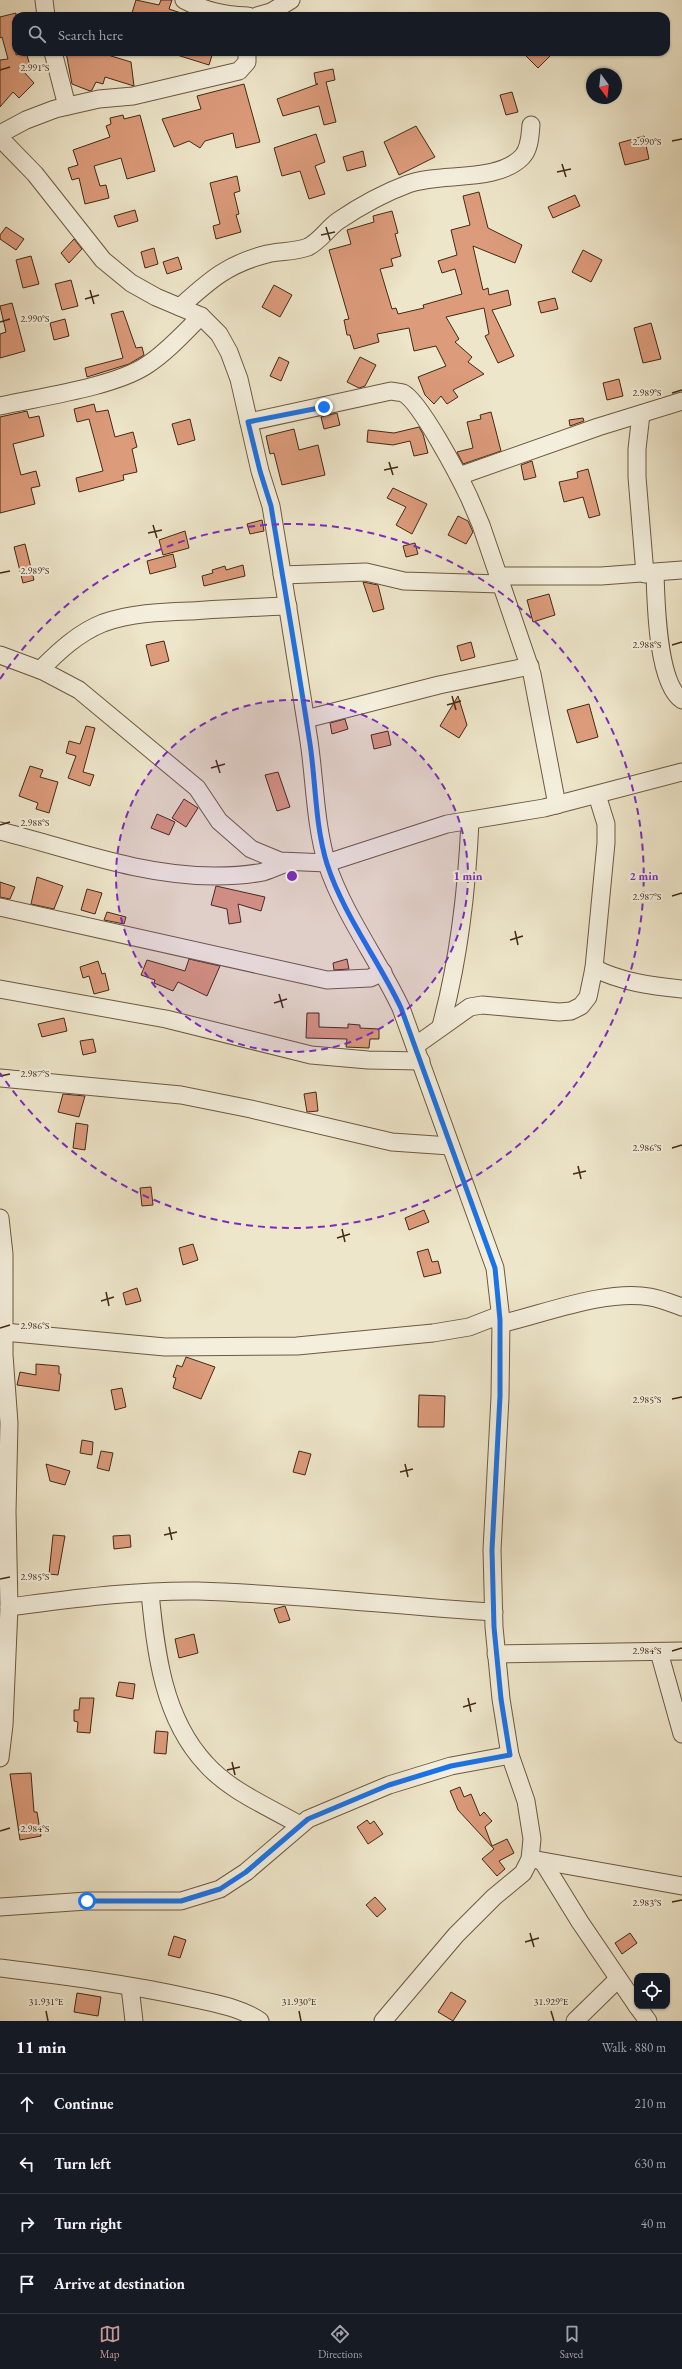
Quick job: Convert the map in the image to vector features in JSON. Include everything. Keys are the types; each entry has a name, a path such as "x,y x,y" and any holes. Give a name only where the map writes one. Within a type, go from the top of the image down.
{"street":[{"path":"44,0 46,12"},
{"path":"184,0 198,8 214,12"},
{"path":"271,12 291,0"},
{"path":"54,56 67,106"},
{"path":"0,134 26,120 67,106 99,99 133,96 218,78 239,71 247,62 247,56"},
{"path":"180,307 216,275 245,260 309,246 337,222 388,193 410,184 441,177 467,176 489,172 508,166 522,157 528,145 531,125"},
{"path":"0,138 35,174 103,260 131,283 156,297 201,316 219,334 229,352 239,379 260,471 271,506 306,719 318,829 327,863 340,898 383,972 401,1008 495,1268 500,1320 500,1396 492,1550 496,1654 510,1755 526,1801 537,1860 634,2002"},
{"path":"0,406 84,388 141,368 177,340 201,316"},
{"path":"248,422 324,407 391,391 404,394 418,408 459,476 481,525 530,666 557,805"},
{"path":"459,476 682,401"},
{"path":"642,414 637,449 637,477 650,573 656,600 666,674 673,691 682,700"},
{"path":"282,575 329,575 366,572 410,582 499,580 650,573 682,570"},
{"path":"40,670 61,649 83,634 103,624 126,616 159,612 288,606"},
{"path":"0,655 40,670 79,690 146,747 172,766 196,788 219,821 251,850 280,861 327,863 447,824 557,805 682,772"},
{"path":"306,719 439,685 530,666"},
{"path":"0,989 166,1019 311,1054 368,1060 418,1054 441,1026 470,1007 482,1005 533,1011 571,1011 581,1006 588,997 594,968 606,843 606,824 597,795"},
{"path":"441,1026 453,980 462,914 470,821"},
{"path":"0,831 38,840 85,856 145,870 184,876 229,876 263,872 289,862"},
{"path":"0,907 327,980 370,978 383,972"},
{"path":"594,968 609,976 658,987 682,989"},
{"path":"0,1078 181,1095 251,1109 392,1142 450,1146"},
{"path":"0,1218 4,1254 2,1289 4,1332 2,1355 9,1423 4,1725 0,1758"},
{"path":"4,1332 165,1347 297,1346 433,1333 469,1327 590,1300 621,1296 649,1297 682,1307"},
{"path":"6,1611 105,1595 197,1591 332,1599 417,1608 494,1612"},
{"path":"150,1593 155,1644 167,1698 187,1739 206,1764 231,1785 300,1825"},
{"path":"496,1654 659,1652 682,1650"},
{"path":"659,1652 682,1734"},
{"path":"0,1906 87,1901 181,1901 220,1889 246,1872 308,1819 389,1785 451,1766 510,1755"},
{"path":"537,1860 682,1886"},
{"path":"383,2021 456,1935 494,1897 537,1860"},
{"path":"0,1968 130,1987 215,2003 251,2015 260,2021"},
{"path":"575,2021 618,1979"},
{"path":"130,1987 134,2021"},
{"path":"639,2009 648,2021"}],"building":[{"path":"136,0 159,5 161,0 172,0 169,9 178,12 132,12"},
{"path":"12,14 12,56 27,56 31,69 23,71 34,83 19,98 13,92 0,107 0,60 8,59 2,37 0,38 0,17"},
{"path":"67,56 111,56 131,62 134,86 105,77 103,84 96,82 90,91 72,84"},
{"path":"180,56 212,56 209,65"},
{"path":"526,56 550,56 538,68"},
{"path":"333,69 335,80 326,82 336,122 324,125 319,106 283,116 277,99 318,84 316,84 314,73"},
{"path":"244,84 260,142 236,148 233,133 205,141 200,148 189,141 174,147 162,119 201,109 197,96"},
{"path":"512,92 518,112 506,115 500,95"},
{"path":"123,115 124,119 140,115 155,171 127,179 121,158 94,166 100,186 106,185 109,198 85,204 79,178 72,180 68,168 78,165 73,150 110,137 106,126 111,124 110,118"},
{"path":"416,126 435,157 399,175 384,142"},
{"path":"316,134 325,162 315,166 325,194 309,199 300,171 282,176 274,148"},
{"path":"644,136 649,159 625,165 619,143"},
{"path":"363,151 366,166 347,171 343,157"},
{"path":"237,176 240,191 234,193 239,214 236,215 241,232 216,239 213,226 220,224 210,183"},
{"path":"479,192 488,228 522,245 515,263 473,246 483,290 488,288 489,295 508,290 511,305 492,310 514,356 498,363 485,336 489,334 484,308 446,317 459,339 455,342 472,357 468,362 484,374 453,390 458,397 447,404 441,396 434,404 425,395 418,377 446,366 436,346 414,351 409,328 377,334 379,342 354,349 350,335 347,335 344,320 349,319 329,250 351,244 347,230 374,222 373,216 392,211 398,233 395,234 401,256 391,259 393,266 380,269 392,309 396,308 398,314 424,308 423,305 462,294 455,269 442,273 438,261 457,255 451,230 470,225 463,196"},
{"path":"575,195 580,206 553,218 548,207"},
{"path":"135,210 138,221 118,227 114,216"},
{"path":"6,227 24,239 16,250 0,239 0,235"},
{"path":"74,239 82,249 69,263 61,253"},
{"path":"154,248 158,264 145,268 141,252"},
{"path":"583,250 602,260 591,282 572,272"},
{"path":"31,256 39,284 23,288 16,260"},
{"path":"178,257 182,269 167,274 163,262"},
{"path":"71,280 78,306 62,310 55,284"},
{"path":"274,285 292,295 280,317 262,307"},
{"path":"555,298 558,309 541,313 538,302"},
{"path":"12,303 25,351 0,358 0,334 6,332 0,306"},
{"path":"123,311 136,348 142,347 144,355 129,364 87,377 85,368 123,358 111,314"},
{"path":"65,319 69,336 54,340 50,323"},
{"path":"651,323 661,359 643,363 634,328"},
{"path":"279,357 289,362 281,381 270,376"},
{"path":"360,357 376,365 365,386 359,388 347,382"},
{"path":"619,379 623,396 607,400 603,383"},
{"path":"94,404 96,412 108,410 115,437 133,432 137,447 132,449 137,472 123,475 124,480 79,492 76,478 103,471 89,419 77,422 74,409"},
{"path":"27,411 29,418 39,416 44,436 13,444 21,475 36,471 40,486 31,488 35,504 0,513 0,417"},
{"path":"491,412 501,451 463,464 457,452 473,448 467,422 481,419 480,415"},
{"path":"337,413 340,425 324,429 321,417"},
{"path":"583,418 584,421 570,426 569,420"},
{"path":"190,419 195,440 178,445 172,424"},
{"path":"419,427 423,434 428,453 414,456 410,441 393,445 367,442 368,430 394,433"},
{"path":"294,429 299,450 318,445 325,475 282,485 274,453 270,454 266,436"},
{"path":"532,461 536,477 524,480 521,465"},
{"path":"588,469 600,515 589,518 583,497 564,502 559,482 578,478 577,472"},
{"path":"393,488 427,504 412,534 396,525 406,507 387,498"},
{"path":"458,516 468,521 473,532 466,544 448,535"},
{"path":"262,520 264,531 250,534 247,524"},
{"path":"185,531 189,548 163,555 159,540"},
{"path":"415,543 418,554 406,557 403,546"},
{"path":"25,544 34,580 23,583 14,547"},
{"path":"173,554 176,567 150,574 147,561"},
{"path":"243,565 245,576 204,586 202,576 213,573 212,570 225,566 226,570"},
{"path":"363,582 378,585 384,609 373,612"},
{"path":"549,594 555,615 533,622 527,600"},
{"path":"164,641 169,661 151,666 146,645"},
{"path":"471,642 475,657 461,661 457,646"},
{"path":"458,696 467,725 459,738 440,726"},
{"path":"589,704 598,737 577,743 567,710"},
{"path":"345,719 348,729 332,734 330,723"},
{"path":"86,726 95,728 83,772 94,775 90,786 68,778 76,756 66,753 69,741 80,744"},
{"path":"388,731 391,745 374,749 371,735"},
{"path":"30,766 43,770 40,777 58,782 49,813 36,809 38,803 19,796"},
{"path":"278,772 290,807 277,811 265,775"},
{"path":"184,799 198,808 186,827 172,818"},
{"path":"157,814 175,822 169,835 151,828"},
{"path":"37,877 63,886 54,909 31,904"},
{"path":"0,882 15,887 10,899 0,897"},
{"path":"216,886 265,897 261,911 238,904 241,922 229,924 227,909 211,905"},
{"path":"87,889 102,893 95,914 81,910"},
{"path":"107,912 126,917 124,924 104,920"},
{"path":"189,959 220,966 207,996 178,982 173,991 154,983 155,980 141,975 147,960 185,971"},
{"path":"347,959 349,969 334,970 333,963"},
{"path":"98,961 102,974 105,973 109,990 94,994 89,976 83,978 80,967"},
{"path":"307,1013 319,1013 319,1027 348,1028 348,1024 360,1025 360,1028 379,1029 379,1039 370,1039 369,1048 346,1047 347,1039 306,1038"},
{"path":"64,1018 67,1031 42,1037 38,1024"},
{"path":"93,1039 96,1052 83,1055 80,1041"},
{"path":"316,1092 318,1111 307,1112 304,1094"},
{"path":"63,1094 85,1096 79,1117 58,1112"},
{"path":"76,1123 88,1125 85,1150 73,1148"},
{"path":"151,1187 153,1205 142,1206 140,1188"},
{"path":"424,1210 429,1222 409,1230 405,1218"},
{"path":"193,1244 198,1260 183,1265 179,1248"},
{"path":"428,1249 432,1262 438,1261 441,1273 424,1277 417,1252"},
{"path":"137,1288 141,1301 126,1305 123,1293"},
{"path":"186,1357 215,1367 201,1399 173,1388 176,1378 173,1377 177,1365 182,1367"},
{"path":"36,1364 59,1366 59,1374 61,1374 59,1391 17,1385 20,1372 36,1375"},
{"path":"122,1388 126,1407 115,1410 111,1390"},
{"path":"419,1395 445,1396 444,1427 418,1427"},
{"path":"82,1440 93,1442 92,1455 80,1453"},
{"path":"101,1451 113,1453 109,1471 97,1468"},
{"path":"299,1451 311,1454 305,1475 293,1472"},
{"path":"46,1464 70,1471 65,1485 50,1481"},
{"path":"53,1535 65,1536 58,1575 49,1574"},
{"path":"130,1535 131,1547 114,1549 113,1536"},
{"path":"285,1606 290,1620 279,1623 274,1609"},
{"path":"194,1634 198,1653 179,1658 175,1639"},
{"path":"119,1682 135,1684 133,1699 116,1696"},
{"path":"80,1698 94,1698 90,1733 77,1732 78,1722 74,1721 74,1710 79,1710"},
{"path":"156,1731 168,1732 166,1754 154,1753"},
{"path":"31,1773 34,1812 37,1812 41,1836 20,1840 10,1774"},
{"path":"460,1787 464,1797 471,1794 480,1816 484,1812 492,1821 485,1827 492,1846 507,1839 514,1853 499,1861 505,1869 497,1876 482,1859 494,1849 458,1810 450,1791"},
{"path":"367,1820 370,1824 374,1821 383,1834 368,1844 357,1827"},
{"path":"375,1897 386,1909 377,1917 366,1905"},
{"path":"630,1933 637,1943 622,1954 615,1943"},
{"path":"174,1936 186,1940 180,1958 168,1955"},
{"path":"451,1992 466,2001 453,2021 438,2012"},
{"path":"77,1993 101,1997 98,2016 74,2012"}],"route":[{"path":"87,1901 181,1901 220,1889 246,1872 308,1819 389,1785 451,1766 510,1755 501,1699 494,1627 492,1550 500,1396 500,1320 495,1268 436,1109 401,1008 386,976 340,898 327,863 318,829 311,755 271,506 260,471 248,422 324,407"}]}
